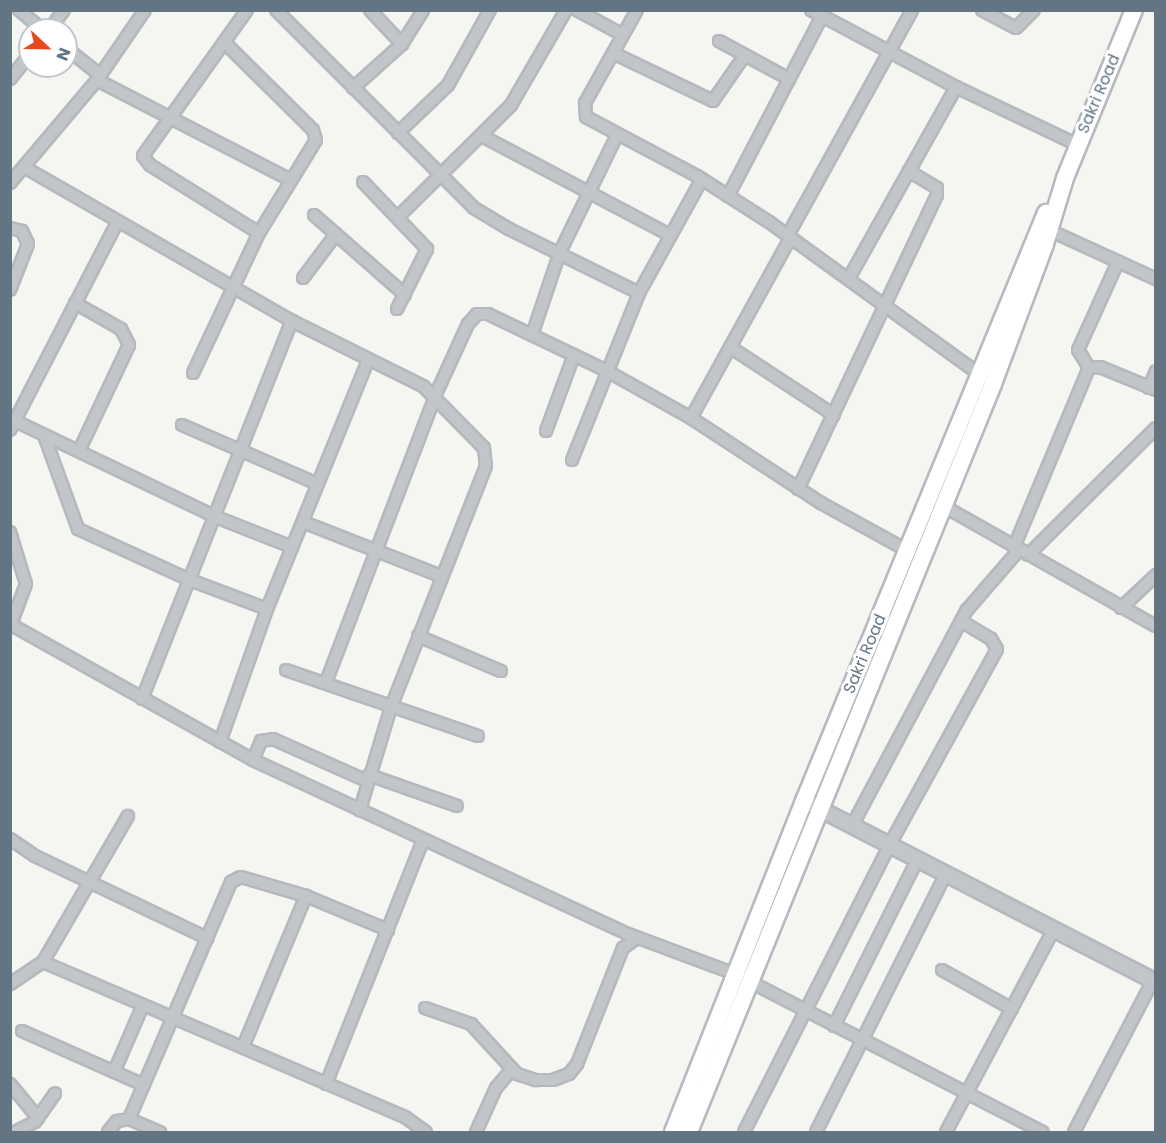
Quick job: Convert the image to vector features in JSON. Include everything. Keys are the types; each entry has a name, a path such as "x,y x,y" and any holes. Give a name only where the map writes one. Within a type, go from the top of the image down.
{"main road":[{"name":"Sakri Road","path":"673,1132 820,809 914,555 1049,230 1065,178 1134,10"},
{"name":"Sakri Road","path":"986,380 1031,244 1065,178"},
{"name":"Sakri Road","path":"690,1132 804,801 914,555"}],"street":[{"path":"10,183 98,77 145,10"},
{"path":"247,10 147,150 145,160 259,233"},
{"path":"276,10 474,208 509,229 639,292"},
{"path":"370,10 402,44"},
{"path":"353,88 402,44 423,10"},
{"path":"398,133 448,85 490,10"},
{"path":"398,217 511,105 566,10"},
{"path":"577,10 623,35"},
{"path":"637,10 583,112 590,120 702,179 790,236 986,380"},
{"path":"811,10 956,87 1078,145"},
{"path":"691,418 912,10"},
{"path":"982,10 1016,28 1034,10"},
{"path":"728,196 822,16"},
{"path":"719,41 789,79"},
{"path":"193,373 259,233 315,144 316,135 224,42"},
{"path":"613,52 713,101 745,55"},
{"path":"78,59 98,77 169,118 291,180"},
{"path":"849,278 956,87"},
{"path":"532,335 560,252 617,135"},
{"path":"482,136 590,191 670,236"},
{"path":"24,167 292,321 435,396 479,441 487,459 391,707 360,810"},
{"path":"798,489 937,195 937,188 909,171"},
{"path":"572,460 639,292 702,179"},
{"path":"363,182 427,249 397,309"},
{"path":"314,215 405,296"},
{"path":"118,221 13,426 44,435 216,517 292,547"},
{"path":"10,228 22,231 28,244 10,290"},
{"path":"1049,230 1155,279"},
{"path":"303,278 336,234"},
{"path":"1089,368 1078,350 1118,262"},
{"path":"75,303 121,329 129,345 79,451"},
{"path":"326,682 435,396 468,324 477,314 488,314 607,371 691,418 798,489 914,555"},
{"path":"142,699 242,452 292,321"},
{"path":"730,346 834,415"},
{"path":"546,431 574,355"},
{"path":"220,742 267,609 368,360"},
{"path":"1089,368 1100,367 1152,389 1155,371"},
{"path":"1020,551 1089,368"},
{"path":"182,425 318,484"},
{"path":"852,824 961,621 979,592 1020,551 1155,428"},
{"path":"44,435 78,529 190,580 267,609"},
{"path":"936,501 1155,626"},
{"path":"303,522 377,549 441,576"},
{"path":"10,532 26,573 23,597 11,625 253,760 616,929 743,978 1043,1132"},
{"path":"1121,608 1155,575"},
{"path":"744,1132 890,844 997,649 991,639 961,621"},
{"path":"418,636 501,671"},
{"path":"286,670 478,736"},
{"path":"253,760 261,741 273,739 368,778 457,807"},
{"path":"804,801 1154,981 1074,1132"},
{"path":"10,984 43,962 92,883 128,816"},
{"path":"10,839 92,883 207,938"},
{"path":"326,1084 423,840"},
{"path":"834,1026 918,858"},
{"path":"816,1132 864,1041 946,873"},
{"path":"129,1119 235,879 241,877 306,896 388,930"},
{"path":"243,1047 306,896"},
{"path":"946,1132 1054,929"},
{"path":"425,1008 471,1024 510,1067 524,1077 545,1081 573,1070 623,948 633,936"},
{"path":"43,962 405,1117 426,1132"},
{"path":"942,970 1012,1009"},
{"path":"114,1072 142,1005"},
{"path":"22,1031 144,1085"},
{"path":"476,1132 496,1088 510,1067"},
{"path":"10,1084 38,1118"},
{"path":"15,1132 38,1118 56,1093"},
{"path":"108,1132 117,1120 129,1119 160,1132"}]}
